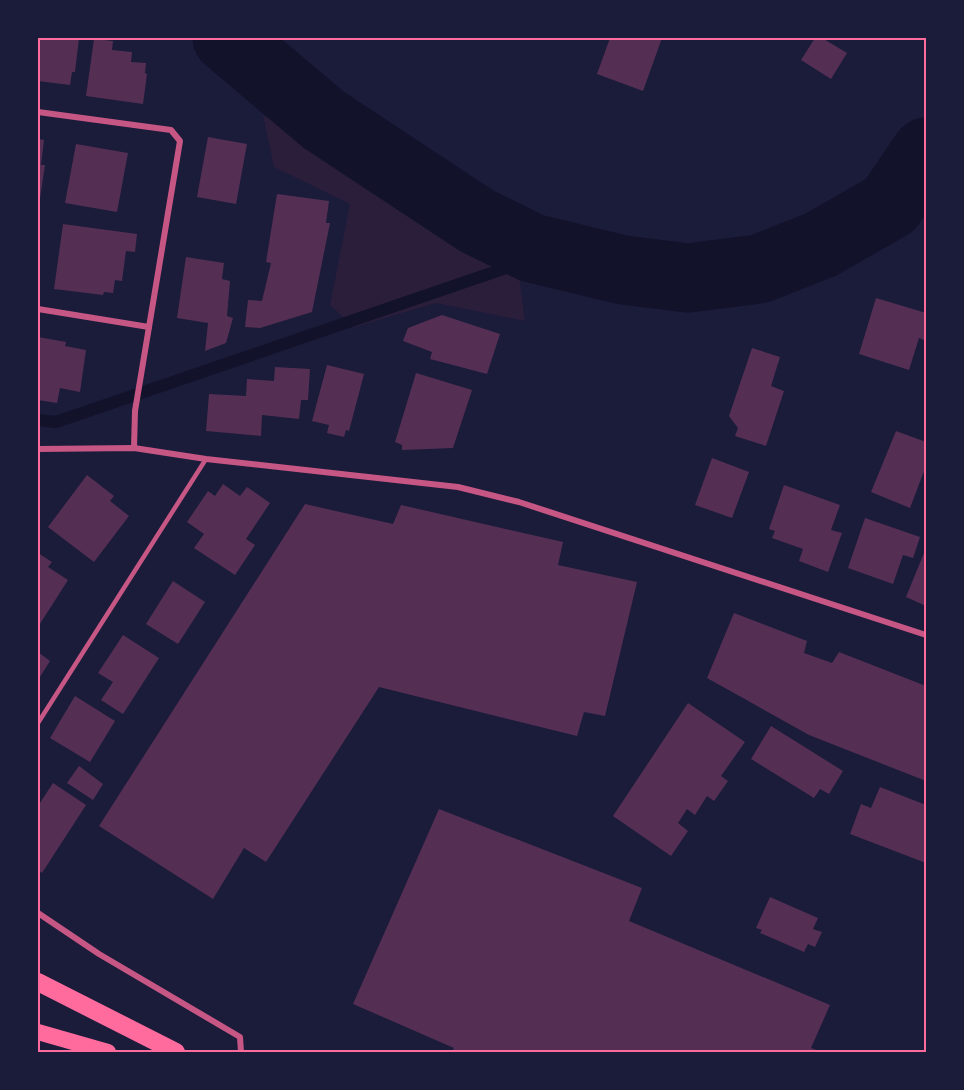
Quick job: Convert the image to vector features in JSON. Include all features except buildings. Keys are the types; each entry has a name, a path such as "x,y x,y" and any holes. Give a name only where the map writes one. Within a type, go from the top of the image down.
{"highway":[{"path":"38,982 176,1053"},
{"path":"38,1032 108,1053"}],"street":[{"path":"38,112 171,130 180,141 135,411 135,448"},
{"path":"38,309 149,327"},
{"path":"38,449 135,448 206,459 458,487 519,502 927,635"},
{"path":"38,913 99,954 240,1037 241,1053"}],"lane":[{"path":"38,723 206,459"}],"shaded area":[{"path":"263,115 518,268 525,321 436,303 354,327 330,305 350,204 274,167"}],"waterway":[{"path":"227,38 324,120 477,221 532,248 623,270 688,278 759,269 820,245 890,205 926,152"},
{"path":"38,420 56,422 503,269 532,248"}]}
